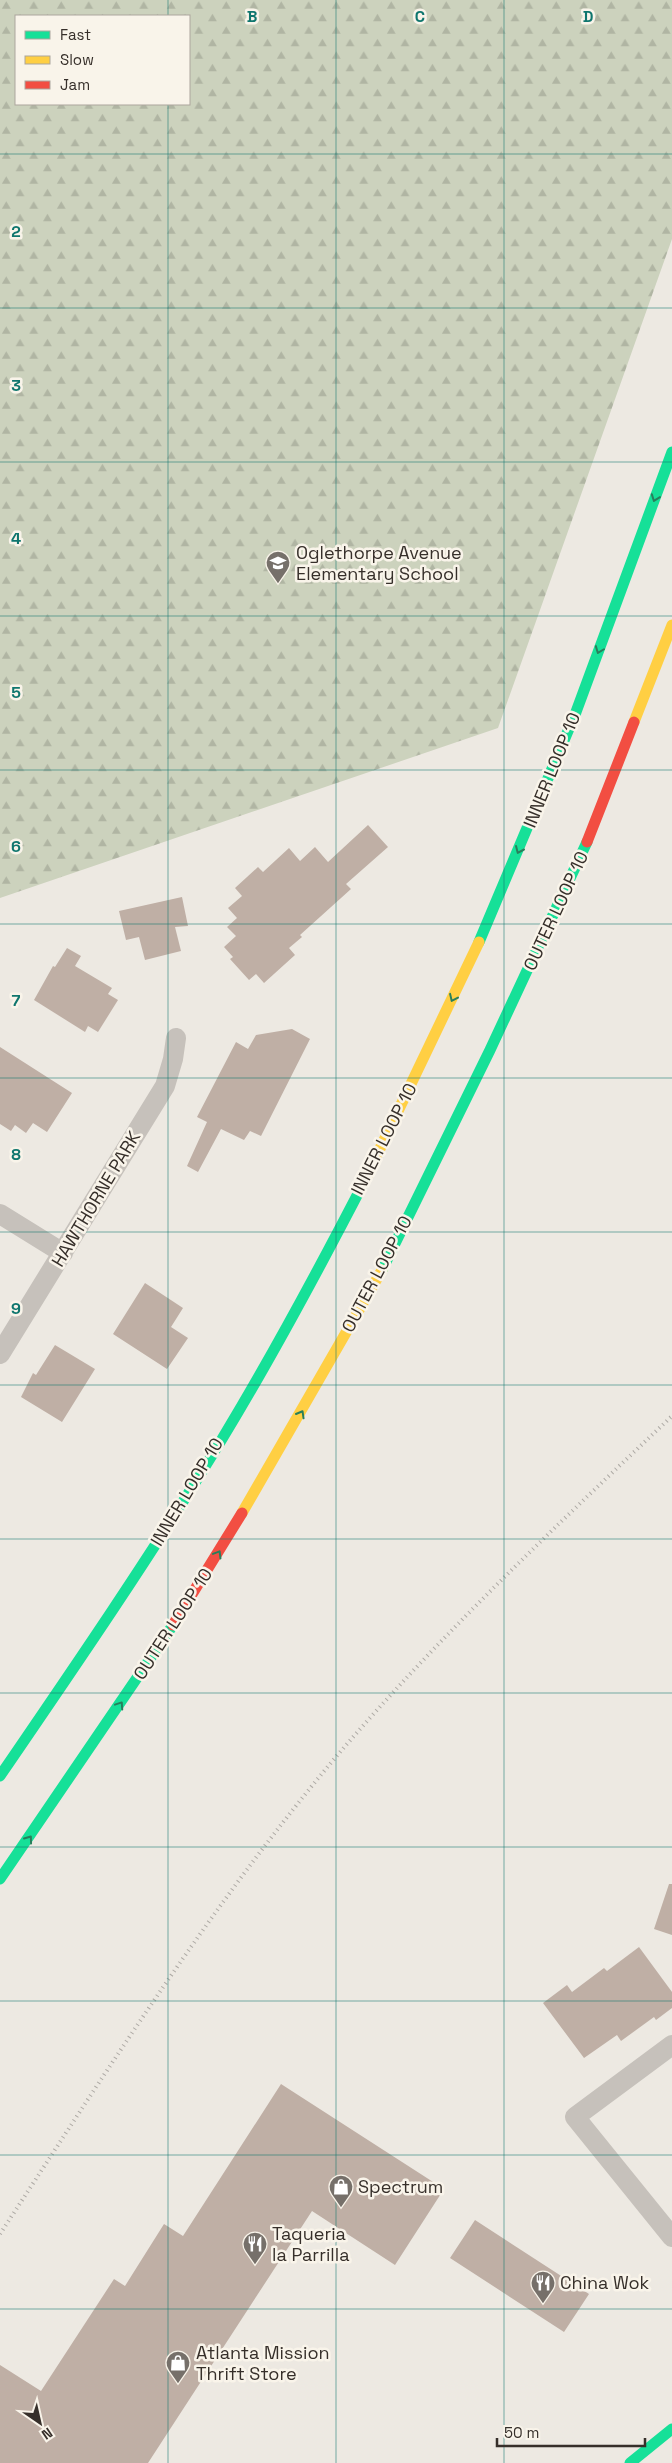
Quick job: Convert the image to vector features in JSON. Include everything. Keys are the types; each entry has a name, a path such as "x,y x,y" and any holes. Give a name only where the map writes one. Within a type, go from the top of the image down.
{"main road":[{"name":"INNER LOOP 10","path":"0,1776 162,1536 289,1322 360,1186 436,1033 526,834 580,702 672,452"},
{"name":"OUTER LOOP 10","path":"0,1879 121,1704 197,1588 277,1455 383,1267 494,1041 584,850 672,625"},
{"path":"630,2463 672,2429"}],"street":[{"name":"HAWTHORNE PARK","path":"0,1354 165,1086 173,1059 176,1038"},
{"path":"0,1214 63,1254"},
{"path":"672,2044 575,2117 672,2237"}],"green space":[{"name":"Oglethorpe Avenue Elementary School","path":"0,0 672,0 672,239 498,728 0,898"}],"building":[{"path":"368,825 388,847 346,884 351,889 300,935 302,937 289,948 295,955 264,983 256,974 249,980 230,959 233,957 224,947 236,936 227,927 237,918 228,908 242,896 235,888 258,867 263,872 289,848 300,861 315,847 328,862"},
{"path":"182,897 188,926 175,927 181,951 145,960 139,937 126,940 119,911"},
{"path":"67,948 81,956 75,966 112,988 108,994 118,1000 98,1032 88,1026 85,1032 34,1000 53,966 55,967"},
{"path":"292,1029 310,1039 261,1136 250,1131 244,1140 221,1129 198,1172 187,1166 207,1122 197,1117 236,1042 248,1049 256,1035"},
{"path":"0,1047 72,1093 47,1132 33,1123 26,1133 15,1125 11,1131 0,1124"},
{"path":"145,1283 183,1308 171,1327 188,1338 167,1369 113,1334"},
{"path":"55,1345 95,1369 62,1422 21,1397 33,1373 36,1375"},
{"path":"669,1884 672,1884 672,1935 654,1929"},
{"path":"639,1947 672,1992 672,2008 656,2020 654,2017 621,2041 617,2035 584,2058 543,2003 567,1985 572,1992 604,1968 607,1971"},
{"path":"281,2084 444,2189 395,2265 312,2211 148,2463 0,2463 0,2365 41,2391 114,2279 125,2286 164,2224 183,2236"},
{"path":"475,2220 589,2294 564,2332 450,2258"}],"railway":[{"path":"0,2234 120,2051 202,1931 245,1872 335,1758 415,1669 499,1582 672,1416"}],"traffic: fast":[{"path":"479,942 576,712 672,452"},
{"path":"382,1270 490,1050 587,842"},
{"path":"0,1776 141,1567 222,1439 295,1312 364,1182"},
{"path":"0,1879 173,1625"},
{"path":"630,2463 672,2429"}],"traffic: slow":[{"path":"634,722 672,625"},
{"path":"364,1182 479,942"},
{"path":"242,1513 382,1270"}],"traffic: jam":[{"path":"587,842 634,722"},
{"path":"173,1625 242,1513"}],"place":[{"name":"Oglethorpe Avenue Elementary School","path":"278,584"},
{"name":"Spectrum","path":"341,2208"},
{"name":"Taqueria la Parrilla","path":"255,2265"},
{"name":"China Wok","path":"543,2304"},
{"name":"Atlanta Mission Thrift Store","path":"178,2384"}]}
